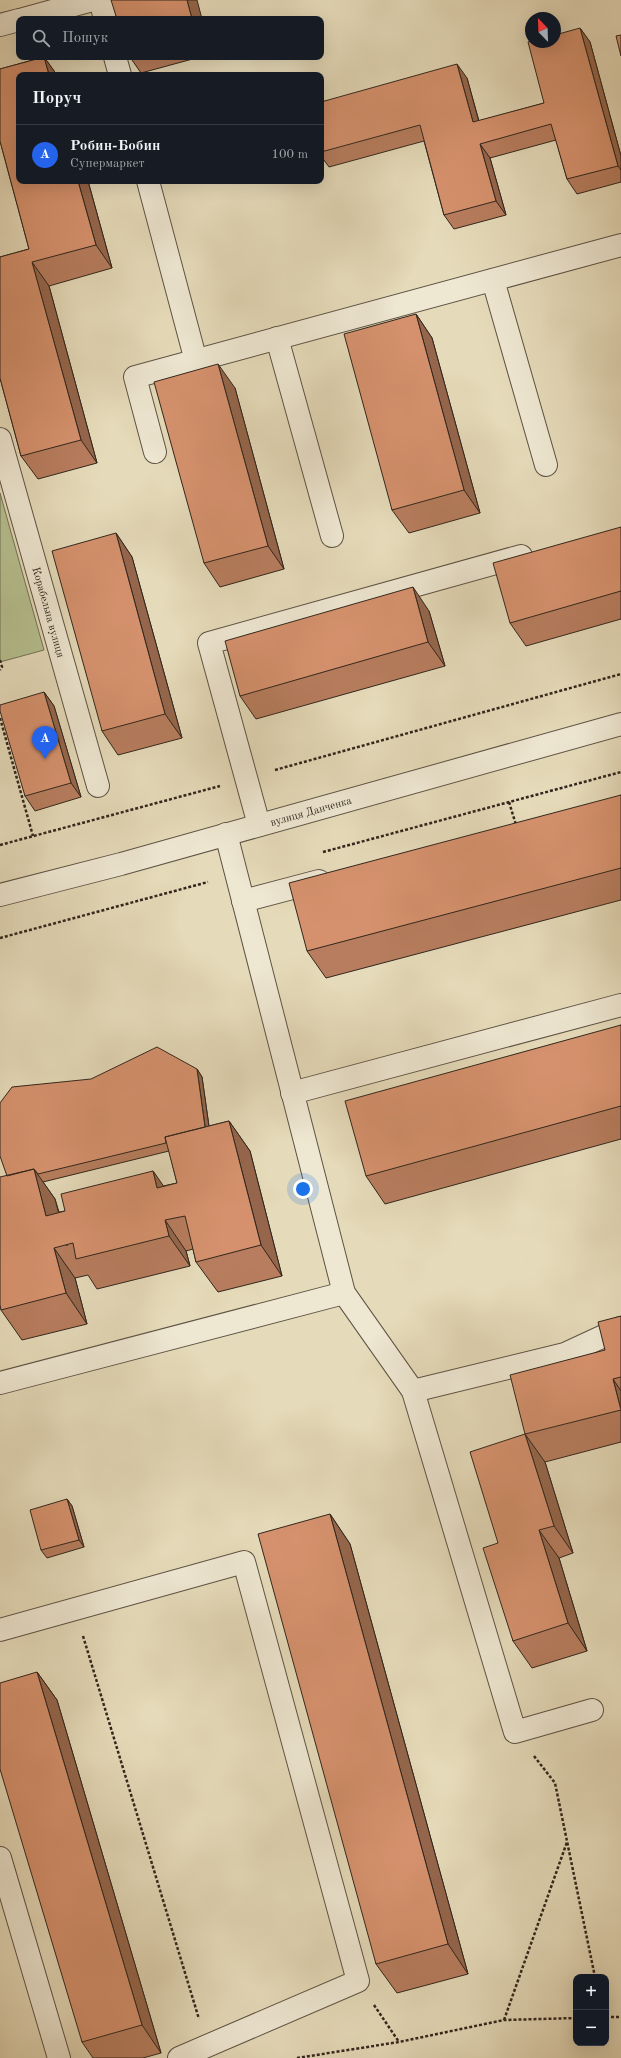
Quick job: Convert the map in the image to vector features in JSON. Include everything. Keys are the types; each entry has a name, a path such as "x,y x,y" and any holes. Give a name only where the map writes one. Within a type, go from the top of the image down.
{"street":[{"path":"34,16 93,0"},
{"path":"100,0 104,16"},
{"path":"0,25 16,21"},
{"path":"116,60 119,72"},
{"path":"149,184 196,360"},
{"path":"155,452 135,377 621,245"},
{"path":"493,280 546,465"},
{"path":"277,338 332,536"},
{"name":"Корабельна вулиця","path":"0,438 98,786"},
{"path":"259,825 209,643 537,552"},
{"name":"вулиця Данченка","path":"0,896 621,724"},
{"path":"226,834 344,1293 413,1391 515,1732 592,1710"},
{"path":"243,901 342,875"},
{"path":"292,1093 621,1004"},
{"path":"0,1383 344,1293"},
{"path":"413,1391 565,1354 621,1328"},
{"path":"0,1630 244,1562 358,1981 207,2047 178,2058"},
{"path":"0,1858 59,2058"}],"path":[{"path":"0,660 2,667 0,670"},
{"path":"0,845 621,674"},
{"path":"0,718 33,836"},
{"path":"509,802 517,829"},
{"path":"75,1610 207,2047"},
{"path":"515,1732 555,1782 594,1974"},
{"path":"504,2020 567,1841"},
{"path":"358,1981 399,2042"},
{"path":"609,2017 621,2017"},
{"path":"297,2058 399,2042 504,2020 573,2018"}],"green space":[{"path":"0,493 44,650 0,662"}],"building":[{"path":"111,0 187,0 191,16 116,16"},
{"path":"580,28 618,166 567,179 551,124 480,144 496,201 444,215 420,125 324,151 324,101 457,64 473,122 544,103 530,48 561,48 561,33"},
{"path":"621,35 621,56 616,36"},
{"path":"33,60 45,60 48,72 16,72 16,184 79,184 96,245 32,262 81,440 21,456 0,378 0,257 29,249 0,141 0,69"},
{"path":"416,314 464,490 392,510 344,334"},
{"path":"218,364 268,546 204,563 154,382"},
{"path":"621,527 621,591 510,623 493,563"},
{"path":"116,533 165,714 102,731 52,551"},
{"path":"413,587 428,642 240,696 225,641"},
{"path":"44,692 71,783 25,796 0,711 0,705"},
{"path":"621,795 621,868 307,951 289,883"},
{"path":"621,1025 621,1106 366,1176 345,1101"},
{"path":"157,1047 197,1069 205,1127 165,1137 166,1143 38,1174 34,1169 7,1176 0,1156 0,1103 12,1087 91,1079"},
{"path":"229,1121 261,1245 196,1262 185,1216 165,1220 169,1236 76,1259 73,1243 54,1248 66,1293 1,1310 0,1177 34,1169 46,1216 65,1211 61,1194 153,1171 157,1188 177,1183 165,1137"},
{"path":"621,1316 621,1377 613,1379 621,1410 525,1434 510,1375 605,1350 598,1322"},
{"path":"525,1434 554,1526 539,1530 568,1623 513,1641 483,1548 498,1543 470,1452"},
{"path":"67,1499 79,1540 41,1550 30,1510"},
{"path":"330,1514 448,1944 376,1964 258,1534"},
{"path":"37,1672 142,2025 82,2042 0,1769 0,1683"}],"place":[{"name":"Робин-Бобин","path":"45,759"}]}
